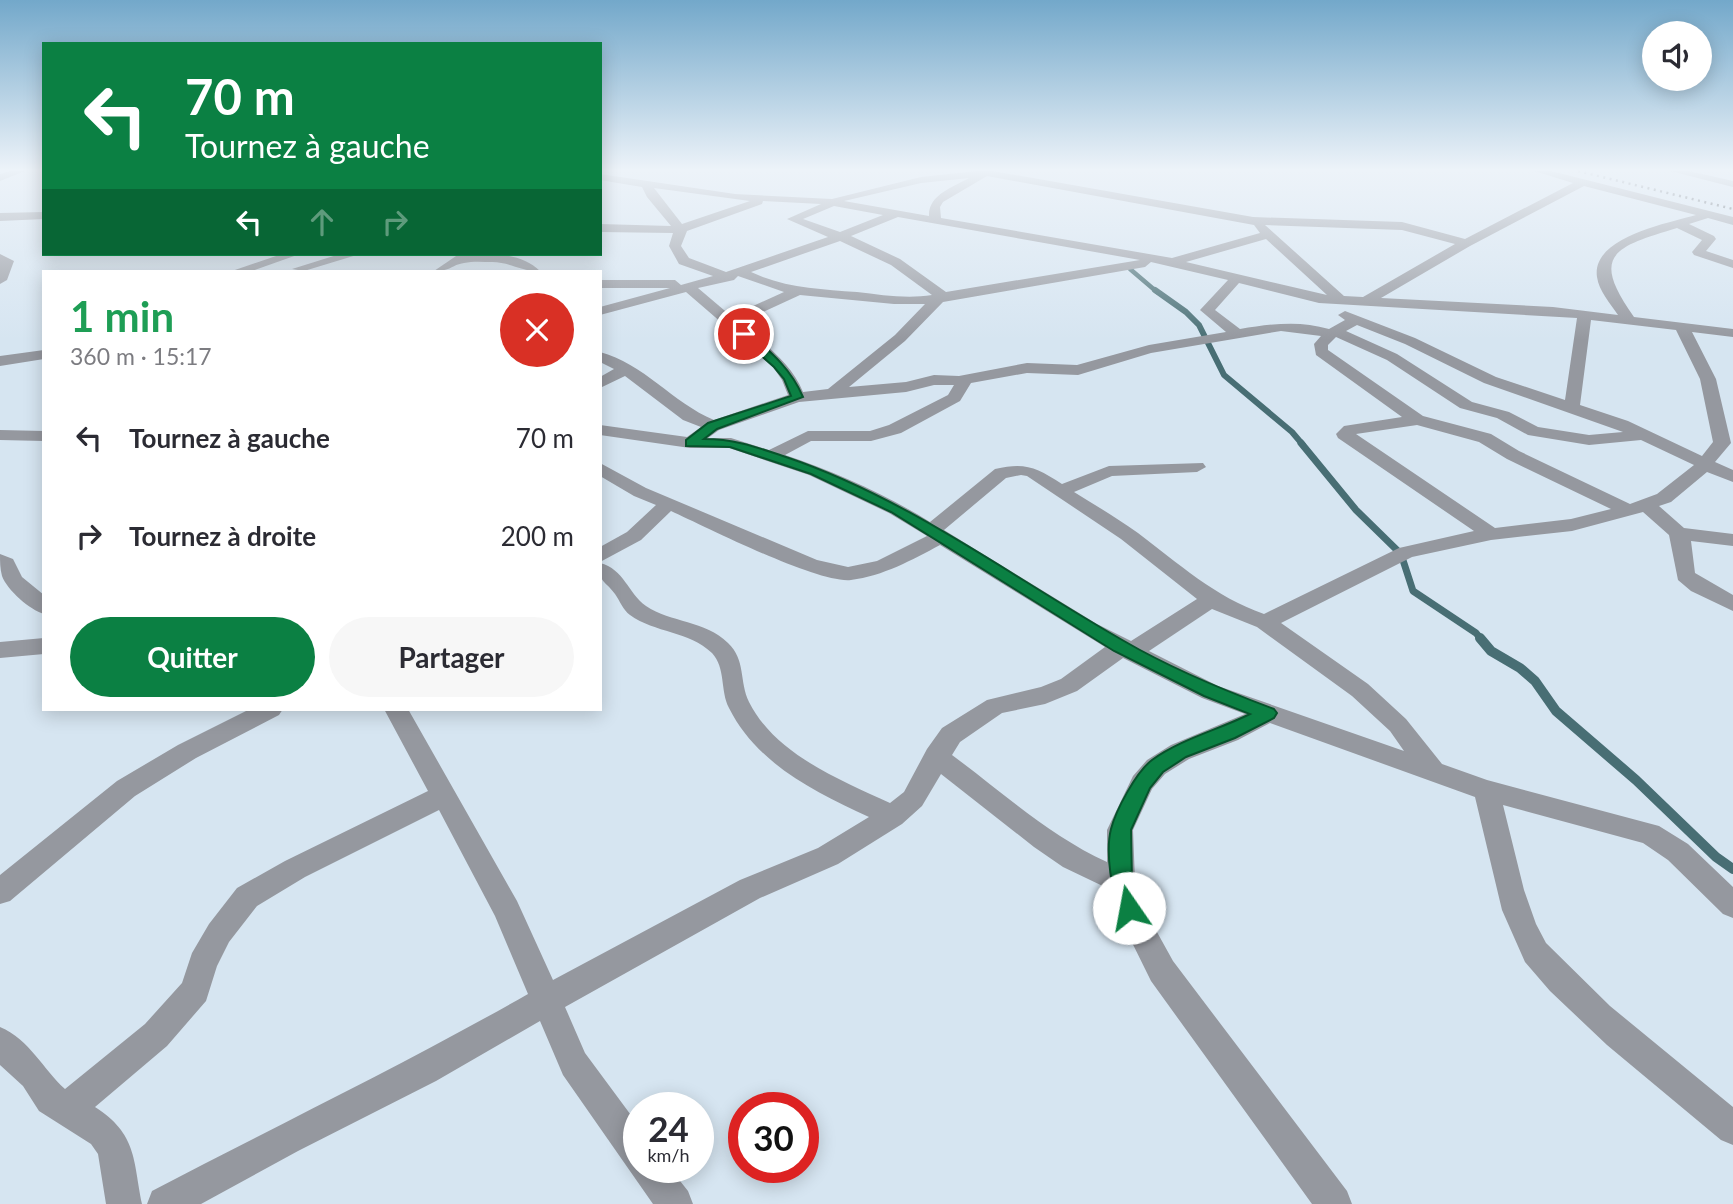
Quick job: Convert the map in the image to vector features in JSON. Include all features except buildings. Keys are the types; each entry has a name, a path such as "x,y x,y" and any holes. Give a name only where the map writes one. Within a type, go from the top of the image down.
{"street":[{"path":"677,227 679,233 675,246 684,261 796,292 884,301 942,298 1166,261 1270,234"},
{"path":"602,228 679,230 687,227"},
{"path":"811,227 842,237 899,262 918,274 942,298"},
{"path":"602,310 736,275 865,227"},
{"path":"975,227 1166,261 1319,299 1509,307 1628,318 1733,333"},
{"path":"1261,227 1340,300"},
{"path":"1406,227 1466,243"},
{"path":"1366,301 1497,227"},
{"path":"1628,318 1610,293 1603,276 1605,260 1629,239 1664,227"},
{"path":"1685,227 1710,239 1698,252 1733,264"},
{"path":"242,270 284,256"},
{"path":"299,270 347,256"},
{"path":"442,270 463,256 515,259 532,270"},
{"path":"0,258 8,261 0,281"},
{"path":"1236,333 1207,310 1238,277"},
{"path":"602,284 696,286 730,322 778,364 790,379 797,397"},
{"path":"730,322 796,292"},
{"path":"834,393 900,338 942,298"},
{"path":"1319,299 1355,320 1410,341 1490,380 1572,407 1643,435 1733,477"},
{"path":"1572,407 1585,314"},
{"path":"1355,320 1321,344 1321,352 1417,420 1485,438 1524,461 1637,508 1680,534 1733,540"},
{"path":"1265,622 1406,552 1491,534 1573,525 1664,498 1706,464 1722,443 1708,379 1681,326"},
{"path":"690,443 713,426 797,397 906,387 934,380 965,380 1027,368 1078,370 1149,349 1236,333 1302,327 1334,333 1381,350 1466,405 1503,415 1534,430 1589,440 1643,435"},
{"path":"0,360 42,354"},
{"path":"1403,363 1433,354"},
{"path":"602,357 626,369 689,416 713,426"},
{"path":"602,382 626,369"},
{"path":"772,455 808,436 872,436 895,429 954,398 965,380"},
{"path":"1417,420 1350,430 1344,435 1491,534"},
{"path":"602,430 690,443 732,443 816,471 896,509 1126,649 1210,692 1435,774 1650,834 1678,852 1733,905"},
{"path":"0,435 42,436"},
{"path":"1062,490 1109,471 1197,467"},
{"path":"602,469 640,492 811,565 848,574 883,566 936,534 1001,472 1032,472 1128,535 1211,599 1230,610 1265,622 1380,707 1435,774"},
{"path":"602,555 634,536 668,503"},
{"path":"1680,534 1684,545 1685,575 1698,586 1733,604"},
{"path":"0,560 6,564 14,581 42,605"},
{"path":"602,571 622,589 629,603 638,611 657,620 686,626 718,645 732,662 737,703 752,726 784,758 814,780 893,816"},
{"path":"165,1204 286,1139 425,1070 546,1000 750,889 828,856 893,816 913,799 936,756 951,735 995,706 1045,695 1069,685 1211,599"},
{"path":"0,650 42,646"},
{"path":"0,892 73,829 140,779 198,745 267,711"},
{"path":"397,711 507,910 574,1064 623,1133"},
{"path":"1268,713 1229,733 1180,752 1156,767 1142,783 1121,830 1121,881 1129,908 1162,971 1334,1204"},
{"path":"936,756 1043,839 1073,859 1121,881"},
{"path":"1486,790 1512,895 1531,945 1561,982 1599,1017 1658,1069 1733,1128"},
{"path":"68,1109 156,1035 195,991 203,963 219,933 247,897 295,869 443,796"},
{"path":"0,1043 34,1075 51,1099 110,1139 124,1204"},
{"path":"659,1183 675,1204"}],"waterway":[{"path":"1130,269 1157,292"},
{"path":"1155,290 1199,325 1224,375 1292,432 1303,445"},
{"path":"1301,443 1356,510 1401,554 1413,591 1476,633 1482,640"},
{"path":"1480,638 1491,651 1520,668 1535,681 1556,711 1636,780 1716,857 1733,869"}],"route":[{"path":"744,334 778,364 790,379 797,397 713,426 690,443 732,443 816,471 896,509 1120,647 1210,692 1268,713 1229,733 1180,752 1156,767 1142,783 1121,830 1121,881 1129,908"}]}
